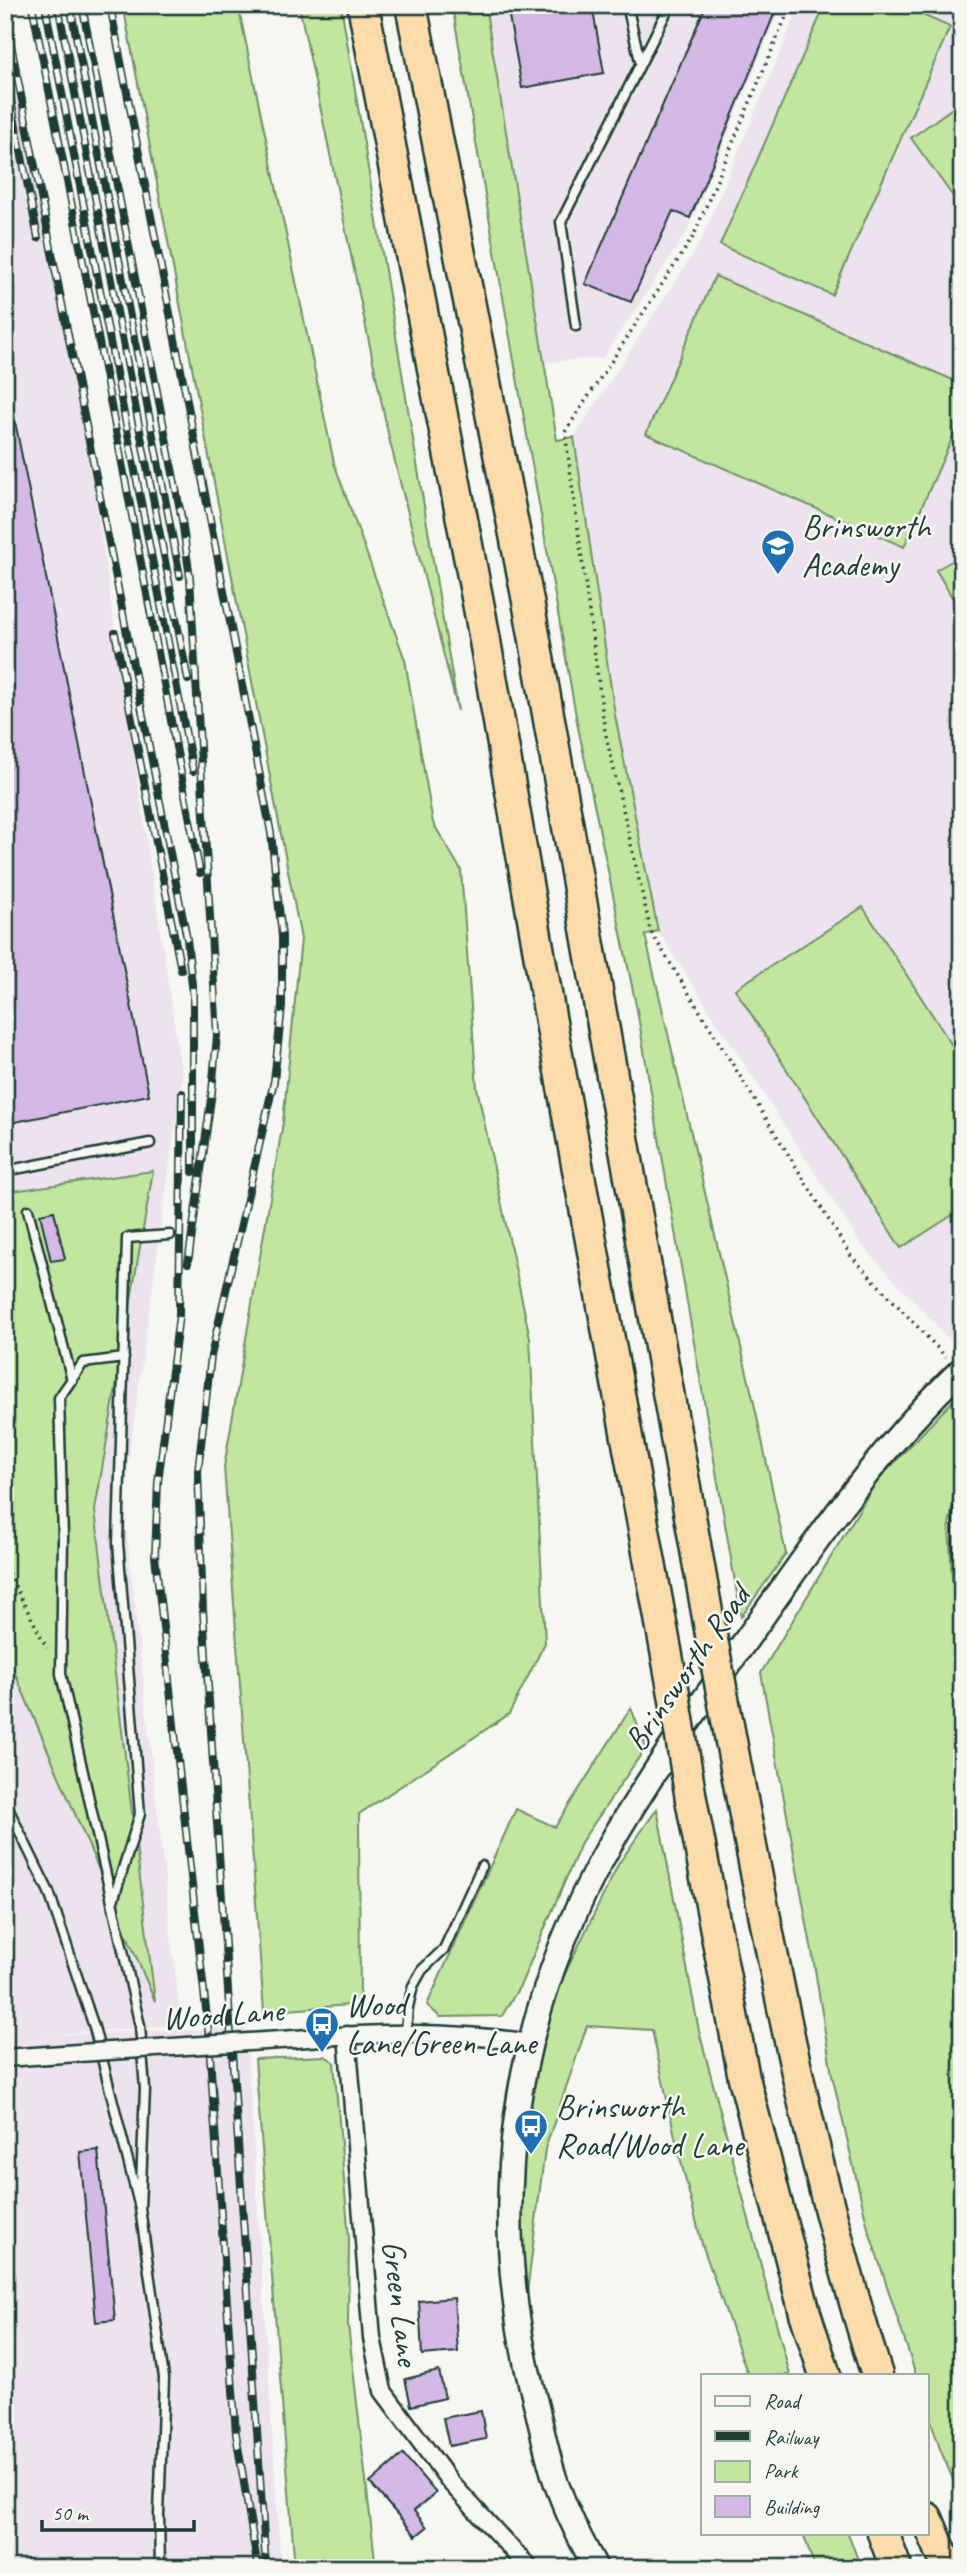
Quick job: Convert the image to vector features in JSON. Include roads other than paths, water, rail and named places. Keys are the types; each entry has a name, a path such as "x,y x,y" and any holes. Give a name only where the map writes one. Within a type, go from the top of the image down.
{"highway":[{"path":"363,5 481,618 691,1800 744,2078 805,2313 825,2374"},
{"path":"411,5 528,601 710,1629 768,1938 806,2118 851,2295 877,2374"},
{"path":"928,2520 948,2568"},
{"path":"883,2534 897,2568"}],"main road":[{"name":"Brinsworth Road","path":"596,2568 558,2488 526,2367 516,2312 509,2216 511,2166 517,2102 528,2043 544,1990 563,1939 608,1849 653,1773 849,1496 961,1370"}],"street":[{"path":"962,1511 962,1554"},
{"name":"Wood Lane","path":"5,2058 406,2032 484,2036 528,2043"},
{"name":"Green Lane","path":"347,2035 371,2325 383,2392 451,2483 529,2568"}],"lane":[{"path":"626,5 640,61"},
{"path":"576,326 561,222 670,5"},
{"path":"5,1171 150,1143"},
{"path":"28,1210 72,1380"},
{"path":"113,1902 140,1814 118,1543 127,1238 170,1235"},
{"path":"124,1358 83,1363 59,1398 63,1537 61,1674 140,2026 145,2089 140,2208"},
{"path":"5,1802 49,1892 86,2002 140,2208 164,2378 159,2514 160,2568"},
{"path":"406,2032 413,1986 422,1970 444,1949 482,1866"}],"railway":[{"path":"32,5 200,873"},
{"path":"45,5 193,771"},
{"path":"58,5 188,680"},
{"path":"70,5 180,576"},
{"path":"82,5 182,520 190,578 217,1035 212,1092 188,1263"},
{"path":"110,5 271,833 282,936 282,1007 274,1081 211,1356 198,1471 203,1610 266,2568"},
{"path":"5,14 187,939 193,994 193,1172"},
{"path":"5,70 38,238"},
{"path":"115,633 181,970"},
{"path":"182,1093 179,1315 158,1482 155,1556 208,2027 236,2434 257,2563"}],"place":[{"name":"Brinsworth Academy","path":"778,576"},
{"name":"Wood Lane/Green Lane","path":"322,2054"},
{"name":"Brinsworth Road/Wood Lane","path":"531,2156"}]}
